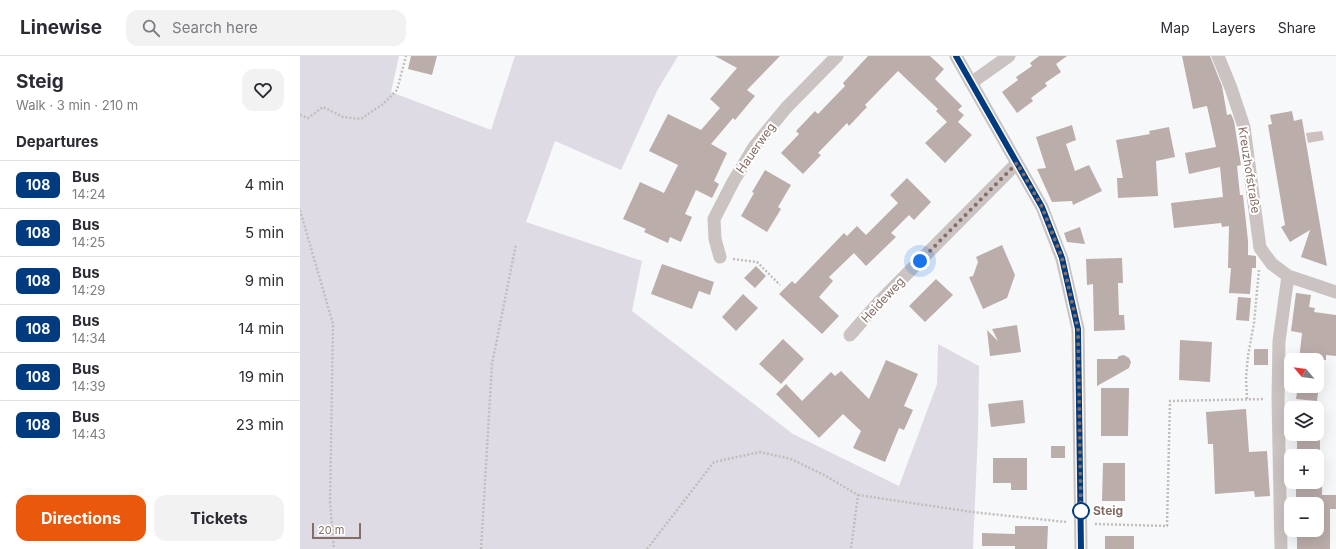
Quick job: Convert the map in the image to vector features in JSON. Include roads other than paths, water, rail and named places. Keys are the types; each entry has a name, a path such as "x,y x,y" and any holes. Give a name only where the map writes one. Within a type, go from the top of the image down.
{"street":[{"name":"Hauerweg","path":"720,257 715,239 714,219 733,182 754,147 786,108 837,56"},
{"path":"956,56 1042,207 1062,258 1078,329 1081,549"},
{"path":"971,83 1009,56"},
{"name":"Kreuzhofstraße","path":"1218,56 1231,88 1244,127 1260,248 1272,264 1288,276 1336,292"},
{"name":"Heideweg","path":"850,335 879,302 1017,163"},
{"path":"1281,549 1278,398 1279,341 1288,276"}],"place":[{"name":"Steig","path":"1081,511"}]}
